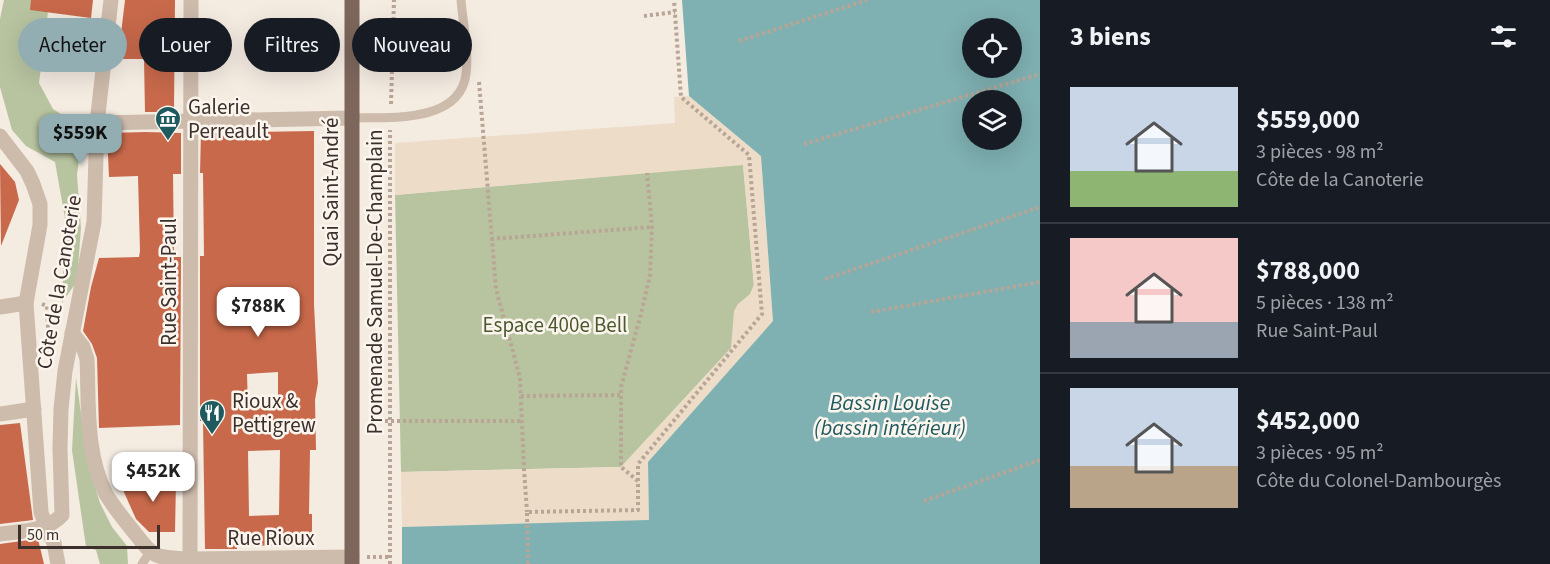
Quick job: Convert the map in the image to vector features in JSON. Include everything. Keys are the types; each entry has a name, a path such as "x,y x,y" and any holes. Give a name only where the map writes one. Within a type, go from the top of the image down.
{"main road":[{"name":"Quai Saint-André","path":"352,0 352,561"}],"street":[{"name":"Côte de la Canoterie","path":"46,527 54,523 62,514 61,409 65,371 94,222 97,123 111,0"},
{"name":"Rue Saint-Paul","path":"190,562 191,0"},
{"path":"97,123 351,118"},
{"path":"0,136 27,171 40,204 40,225 26,303 41,512 54,543 58,564"},
{"path":"0,307 26,303"},
{"path":"72,333 83,347 87,359 92,448 96,467 106,493 146,558"},
{"path":"0,414 34,409"},
{"path":"0,534 46,527"},
{"name":"Rue Rioux","path":"146,558 190,562 352,561"}],"lane":[{"path":"351,118 417,115 436,111 450,103 461,91 466,76 467,57 461,0"}],"path":[{"name":"Promenade Samuel-De-Champlain","path":"390,564 393,0"},
{"path":"527,512 638,510 638,464 762,314 748,155 681,97 674,0"},
{"path":"739,41 867,0"},
{"path":"645,16 675,12"},
{"path":"804,144 1040,74"},
{"path":"479,79 496,289 517,364 521,396 528,564"},
{"path":"638,481 621,467 621,395 650,274 652,227 646,173"},
{"path":"825,279 1040,207"},
{"path":"491,239 652,227"},
{"path":"871,312 1040,282"},
{"path":"47,306 49,346"},
{"path":"521,396 621,395"},
{"path":"380,421 522,421"},
{"path":"924,501 1040,460"},
{"path":"352,561 390,556"}],"green space":[{"path":"4,0 49,0 47,18 18,18 18,72 40,72 39,83 53,109 81,127 77,175 81,228 77,281 62,303 65,218 55,162 26,146 12,130 0,87 0,19"},
{"name":"Espace 400e Bell","path":"743,164 757,320 621,467 401,472 395,195"},
{"path":"76,378 88,463 100,503 112,527 127,546 128,564 100,564 96,550 86,547 72,450"}],"shaded area":[{"path":"689,96 761,156 773,321 648,462 649,521 402,527 401,472 621,467 731,348 734,311 738,304 750,294 754,284 743,165 395,195 395,143 675,123 674,97"}],"water":[{"name":"Bassin Louise (bassin intérieur)","path":"682,0 1040,0 1040,564 402,564 402,527 649,520 648,462 773,321 761,156 689,96"}],"building":[{"path":"31,0 93,0 91,18 30,10"},
{"path":"125,0 175,0 175,18 139,18 139,59 127,59 127,18 123,18"},
{"path":"144,72 174,72 174,109 172,112 145,112"},
{"path":"314,131 314,305 318,383 315,400 316,450 310,450 309,514 312,514 312,545 237,546 237,549 205,549 203,421 200,421 200,256 204,256 203,173 200,173 201,133","holes":["278,372 278,396 269,407 248,408 247,374","280,450 279,515 249,516 248,451"]},
{"path":"107,133 181,133 181,174 173,174 174,257 181,257 180,425 99,428 97,358 92,344 83,331 91,287 99,258 139,257 140,251 138,176 109,177"},
{"path":"0,164 15,182 19,200 1,246"},
{"path":"20,423 33,520 0,524 0,425"},
{"path":"176,480 175,532 149,532 136,519 119,481"},
{"path":"38,539 44,564 0,564 0,544"}],"place":[{"name":"Galerie Perreault","path":"168,142"},
{"name":"Rioux & Pettigrew","path":"212,436"}]}
